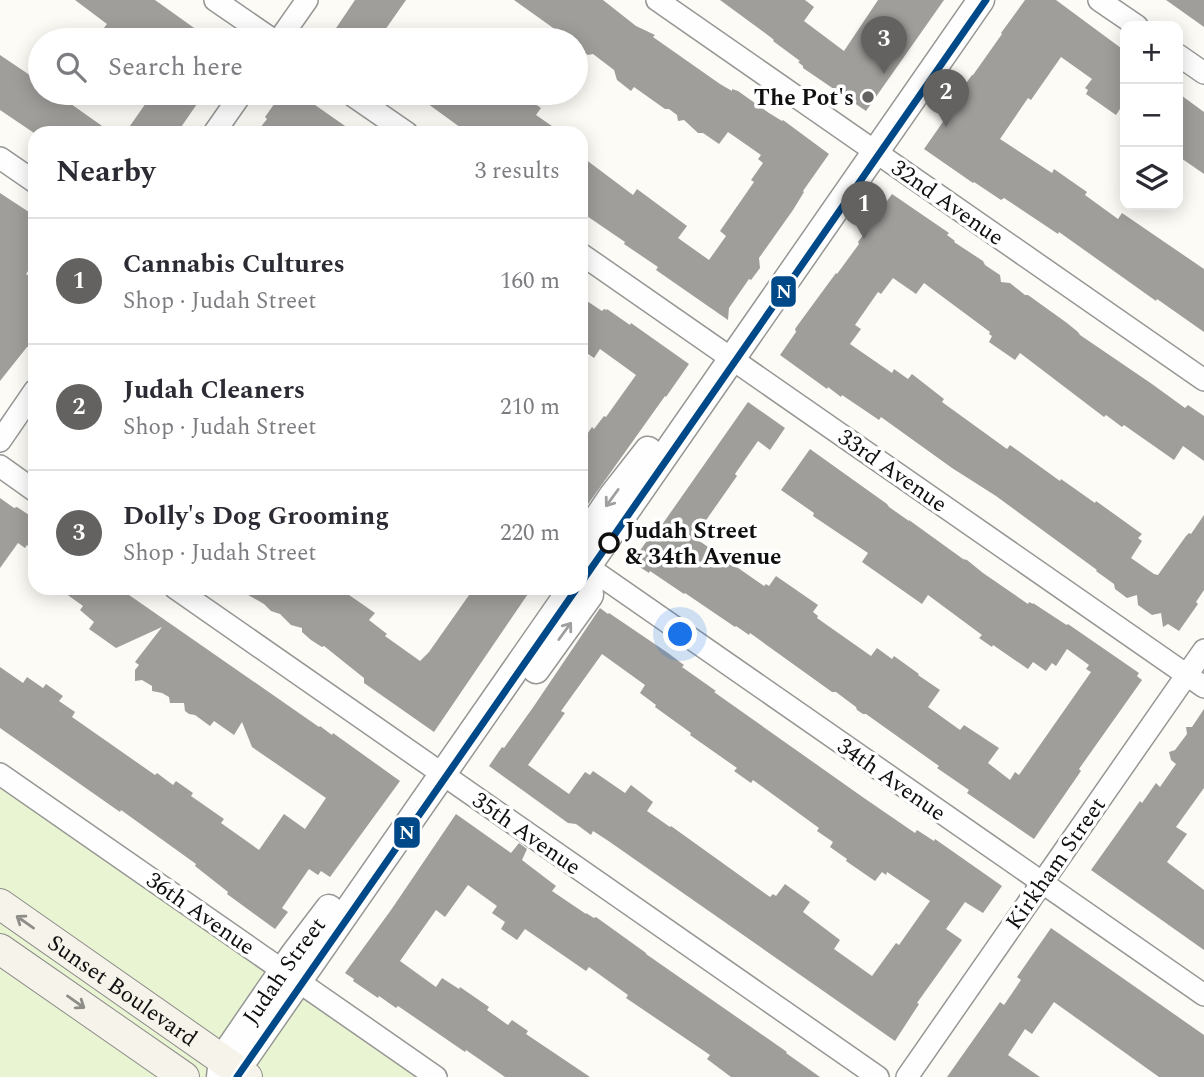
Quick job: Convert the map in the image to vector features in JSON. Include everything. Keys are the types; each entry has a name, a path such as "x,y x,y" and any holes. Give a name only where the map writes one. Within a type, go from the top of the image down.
{"main road":[{"name":"Sunset Boulevard","path":"0,904 232,1073"},
{"name":"Sunset Boulevard","path":"0,949 184,1077"}],"street":[{"path":"215,0 256,28"},
{"path":"287,28 307,0"},
{"name":"32nd Avenue","path":"657,0 1204,380"},
{"path":"588,561 981,0"},
{"path":"1099,0 1130,21"},
{"path":"1183,58 1204,73"},
{"path":"219,126 234,105"},
{"path":"366,105 397,126"},
{"path":"0,158 28,177"},
{"name":"33rd Avenue","path":"588,259 1195,681"},
{"path":"0,441 28,400"},
{"path":"0,466 28,486"},
{"name":"34th Avenue","path":"588,571 1204,995"},
{"name":"Judah Street","path":"485,713 510,704 590,595 588,587"},
{"name":"35th Avenue","path":"185,595 878,1077"},
{"name":"Judah Street","path":"232,1073 291,976 367,883 567,595"},
{"name":"Kirkham Street","path":"907,1077 1042,883 1195,681 1204,650"},
{"name":"36th Avenue","path":"0,774 436,1077"}],"green space":[{"path":"0,774 436,1077 0,1077"}],"building":[{"path":"75,0 155,0 194,28 104,28 107,24"},
{"path":"355,0 406,0 386,28 336,28"},
{"path":"514,0 603,0 720,84 732,91 738,91 829,154 759,258 760,268 729,308 728,320 656,270 658,267 588,217 588,161 633,195 637,189 687,226 678,238 709,260 726,236 720,231 754,182 751,180 763,163 758,159 761,155 728,132 719,144 703,133 698,133 684,120 678,121 677,115 634,87 631,91 617,80 614,70 593,54 588,55 588,28 553,28"},
{"path":"720,0 805,0 814,7 804,21 844,51 878,0 944,0 866,111 803,68 798,62 800,61"},
{"path":"1025,0 1056,0 1120,47 1120,109 1116,115 1086,94 1088,90 1085,88 1092,79 1061,57 1000,139 1052,173 1054,169 1087,192 1085,195 1118,219 1122,213 1204,269 1204,332 1059,232 1058,234 1004,198 1001,200 973,183 924,149"},
{"path":"1166,0 1204,0 1204,27"},
{"path":"0,55 28,74 28,105 72,105 102,126 28,126 28,129 0,110"},
{"path":"1183,97 1204,112 1204,174 1183,159"},
{"path":"145,105 196,105 182,126 130,126"},
{"path":"274,105 315,105 345,126 262,126 267,119 265,117"},
{"path":"430,105 537,105 541,108 536,115 552,126 458,126"},
{"path":"0,193 28,211 28,347 0,381"},
{"path":"892,194 949,233 947,235 954,242 1000,275 1001,282 1010,283 1185,408 1188,405 1204,416 1204,461 1183,446 1174,460 1124,425 1122,427 1106,415 1104,417 1020,353 1015,360 989,342 992,336 990,332 924,283 916,294 893,278 881,294 878,292 855,325 861,329 850,344 892,373 894,369 908,379 912,374 944,399 942,402 1007,449 1010,445 1142,534 1138,538 1142,541 1131,558 1154,574 1158,575 1204,515 1204,590 1196,602 1198,604 1179,631 1168,624 1163,627 1161,613 1152,615 1138,605 1137,595 1127,598 1097,570 996,496 881,417 879,420 842,395 841,397 828,387 827,389 780,355 796,332 795,329 859,244"},
{"path":"588,302 602,311 607,309 630,325 631,323 689,364 588,504 588,433 606,417 636,375 600,349 594,358 588,354"},
{"path":"748,402 785,428 770,450 758,441 702,526 706,529 698,540 764,586 769,586 776,576 818,605 813,612 817,618 871,656 877,648 892,659 894,656 940,690 928,707 960,730 964,725 999,748 988,763 1010,780 1015,772 1019,775 1091,672 1086,669 1089,665 1067,649 1056,666 1052,663 1046,671 1033,662 1028,669 979,638 982,635 928,595 922,604 862,562 868,553 813,516 814,513 781,490 810,449 1028,604 1033,603 1068,624 1139,673 1137,676 1142,680 1079,769 1081,771 1034,839 967,793 969,790 937,768 939,766 857,710 836,692 832,692 750,633 749,635 735,627 632,562 651,535 659,529"},
{"path":"0,498 28,514 28,546 25,548 18,543 0,568"},
{"path":"68,595 129,595 400,781 330,877 321,871 318,875 309,869 282,908 288,912 275,929 227,894 228,892 195,866 196,864 0,728 0,667 23,683 27,677 43,688 46,684 63,696 59,701 75,712 72,717 155,775 157,773 173,785 176,781 193,793 191,796 224,819 221,823 259,850 284,814 305,829 326,798 252,747 242,722 234,735 214,721 210,726 185,711 184,703 170,703 169,697 152,691 152,686 142,680 135,681 135,670 139,665 135,662 162,627 116,648 89,629 94,622 80,610 83,606"},
{"path":"248,595 349,595 375,613 369,620 387,634 385,636 420,661 469,595 527,595 434,732 364,683 364,678 324,646 311,640 302,632 302,628 291,625"},
{"path":"600,608 668,653 684,665 682,667 716,691 714,692 864,798 915,833 917,830 934,841 935,839 1002,886 983,913 965,902 946,929 962,940 917,1003 919,1004 895,1041 607,840 593,831 591,835 576,824 568,823 489,766 534,706","holes":["602,654 645,685 640,693 656,705 655,707 737,768 734,771 751,783 753,780 819,828 817,831 833,842 830,847 847,859 846,861 875,881 882,872 886,875 887,872 930,901 899,945 896,943 872,976 834,949 840,940 803,912 810,902 785,884 776,896 773,894 770,897 647,811 653,802 631,785 625,793 593,771 590,775 585,772 569,794 528,765 565,713 561,711"]},
{"path":"1204,709 1204,788 1176,827 1187,834 1167,862 1204,890 1204,950 1091,870 1140,801 1142,803 1156,783 1160,787 1176,764 1171,760 1169,752 1175,750 1187,734 1186,727 1192,727"},
{"path":"456,814 511,853 519,843 527,849 522,860 556,886 552,891 586,914 596,917 820,1077 731,1077 707,1059 710,1055 626,998 628,995 589,967 586,971 525,929 517,940 501,929 505,922 492,913 497,906 468,885 445,917 436,910 400,961 436,987 442,978 459,989 460,987 489,1007 487,1010 508,1025 512,1020 528,1031 526,1034 590,1077 505,1077 398,1006 396,1008 379,996 378,998 353,981 354,979 345,973"},
{"path":"1051,928 1204,1035 1204,1077 1159,1077 1054,1002 1032,1034 1025,1029 1008,1055 1040,1077 947,1077 1000,1002 1004,1005 1021,980 1017,977"}],"transit line":[{"name":"N","path":"588,573 986,0"},
{"name":"N","path":"237,1077 572,595"}],"place":[{"name":"Dolly's Dog Grooming","path":"884,74"},
{"name":"The Pot's","path":"868,97"},
{"name":"Judah Cleaners","path":"946,127"},
{"name":"Cannabis Cultures","path":"864,239"},
{"name":"Judah Street & 34th Avenue","path":"609,543"}]}
